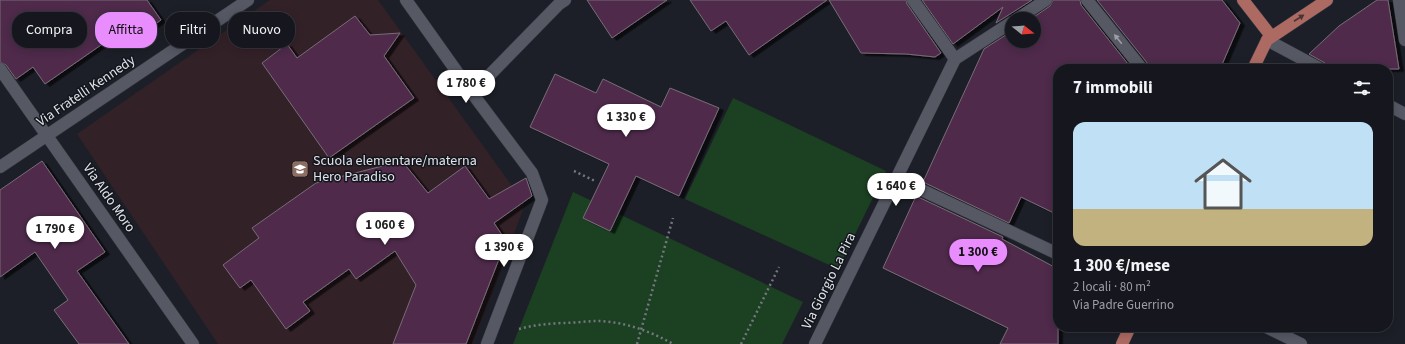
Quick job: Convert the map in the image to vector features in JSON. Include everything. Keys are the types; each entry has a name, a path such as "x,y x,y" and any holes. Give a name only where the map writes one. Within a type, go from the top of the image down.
{"main road":[{"path":"1243,0 1269,38"},
{"path":"1256,64 1269,38 1327,0"},
{"path":"1122,344 1128,332"}],"street":[{"name":"Via Fratelli Kennedy","path":"0,167 248,0"},
{"path":"406,0 472,93 532,173 542,200 487,344"},
{"path":"913,0 955,59 1005,27"},
{"path":"1027,12 1046,0"},
{"path":"1087,0 1138,64"},
{"path":"1399,0 1405,40"},
{"path":"472,93 560,1"},
{"path":"1269,38 1313,64"},
{"name":"Via Giorgio La Pira","path":"815,344 955,59"},
{"name":"Via Aldo Moro","path":"0,69 194,344"},
{"path":"1393,108 1405,114"},
{"path":"896,178 1053,252"},
{"path":"1278,332 1301,344"}],"path":[{"path":"574,171 595,181"},
{"path":"637,344 673,218"},
{"path":"742,344 779,268"},
{"path":"519,329 546,324 600,321 622,324 641,329 673,344"}],"shaded area":[{"name":"Scuola elementare/materna Hero Paradiso","path":"270,0 378,0 525,204 473,344 218,344 77,134 201,48 220,48 220,35 228,29 228,48 295,48 295,12 253,12"}],"green space":[{"path":"733,98 886,171 838,269 685,199"},
{"path":"573,192 803,302 782,344 513,344"}],"building":[{"path":"0,0 147,0 155,12 95,12 95,48 97,48 45,84 33,67 16,79 6,65 0,62"},
{"path":"587,0 667,0 612,38"},
{"path":"690,0 827,0 749,55 726,21 711,31"},
{"path":"829,0 906,0 907,4 941,53 935,57 906,54 861,53"},
{"path":"922,0 1032,0 1013,12 1005,12 1005,17 996,23 1003,7 953,44"},
{"path":"1053,0 1080,0 1081,5 1128,64 1053,64 1053,213 1021,197 1009,223 923,182 984,49 1005,36 1005,48 1041,48 1041,12 1050,6"},
{"path":"1097,0 1222,0 1240,23 1222,64 1148,64"},
{"path":"1377,0 1388,0 1399,69 1393,69 1393,64 1326,64 1309,54 1339,26"},
{"path":"157,14 161,20 157,23"},
{"path":"355,16 370,35 400,33 384,56 414,98 329,158 262,63 282,48 290,48 297,58"},
{"path":"555,74 596,93 603,79 661,107 670,88 719,108 679,196 636,176 610,231 583,218 609,164 530,127"},
{"path":"42,161 105,252 77,271 129,344 79,344 54,310 68,300 35,252 0,277 0,190"},
{"path":"402,161 428,193 465,166 489,199 526,178 532,196 494,223 506,241 466,344 393,344 416,285 395,251 356,279 349,269 303,302 310,311 286,329 251,280 240,288 223,265 259,238 252,228 316,183"},
{"path":"916,196 1003,237 1002,239 1053,266 1053,332 1058,332 1058,344 1000,344 1008,328 883,268"}],"place":[{"name":"Scuola elementare/materna Hero Paradiso","path":"300,169"}]}
